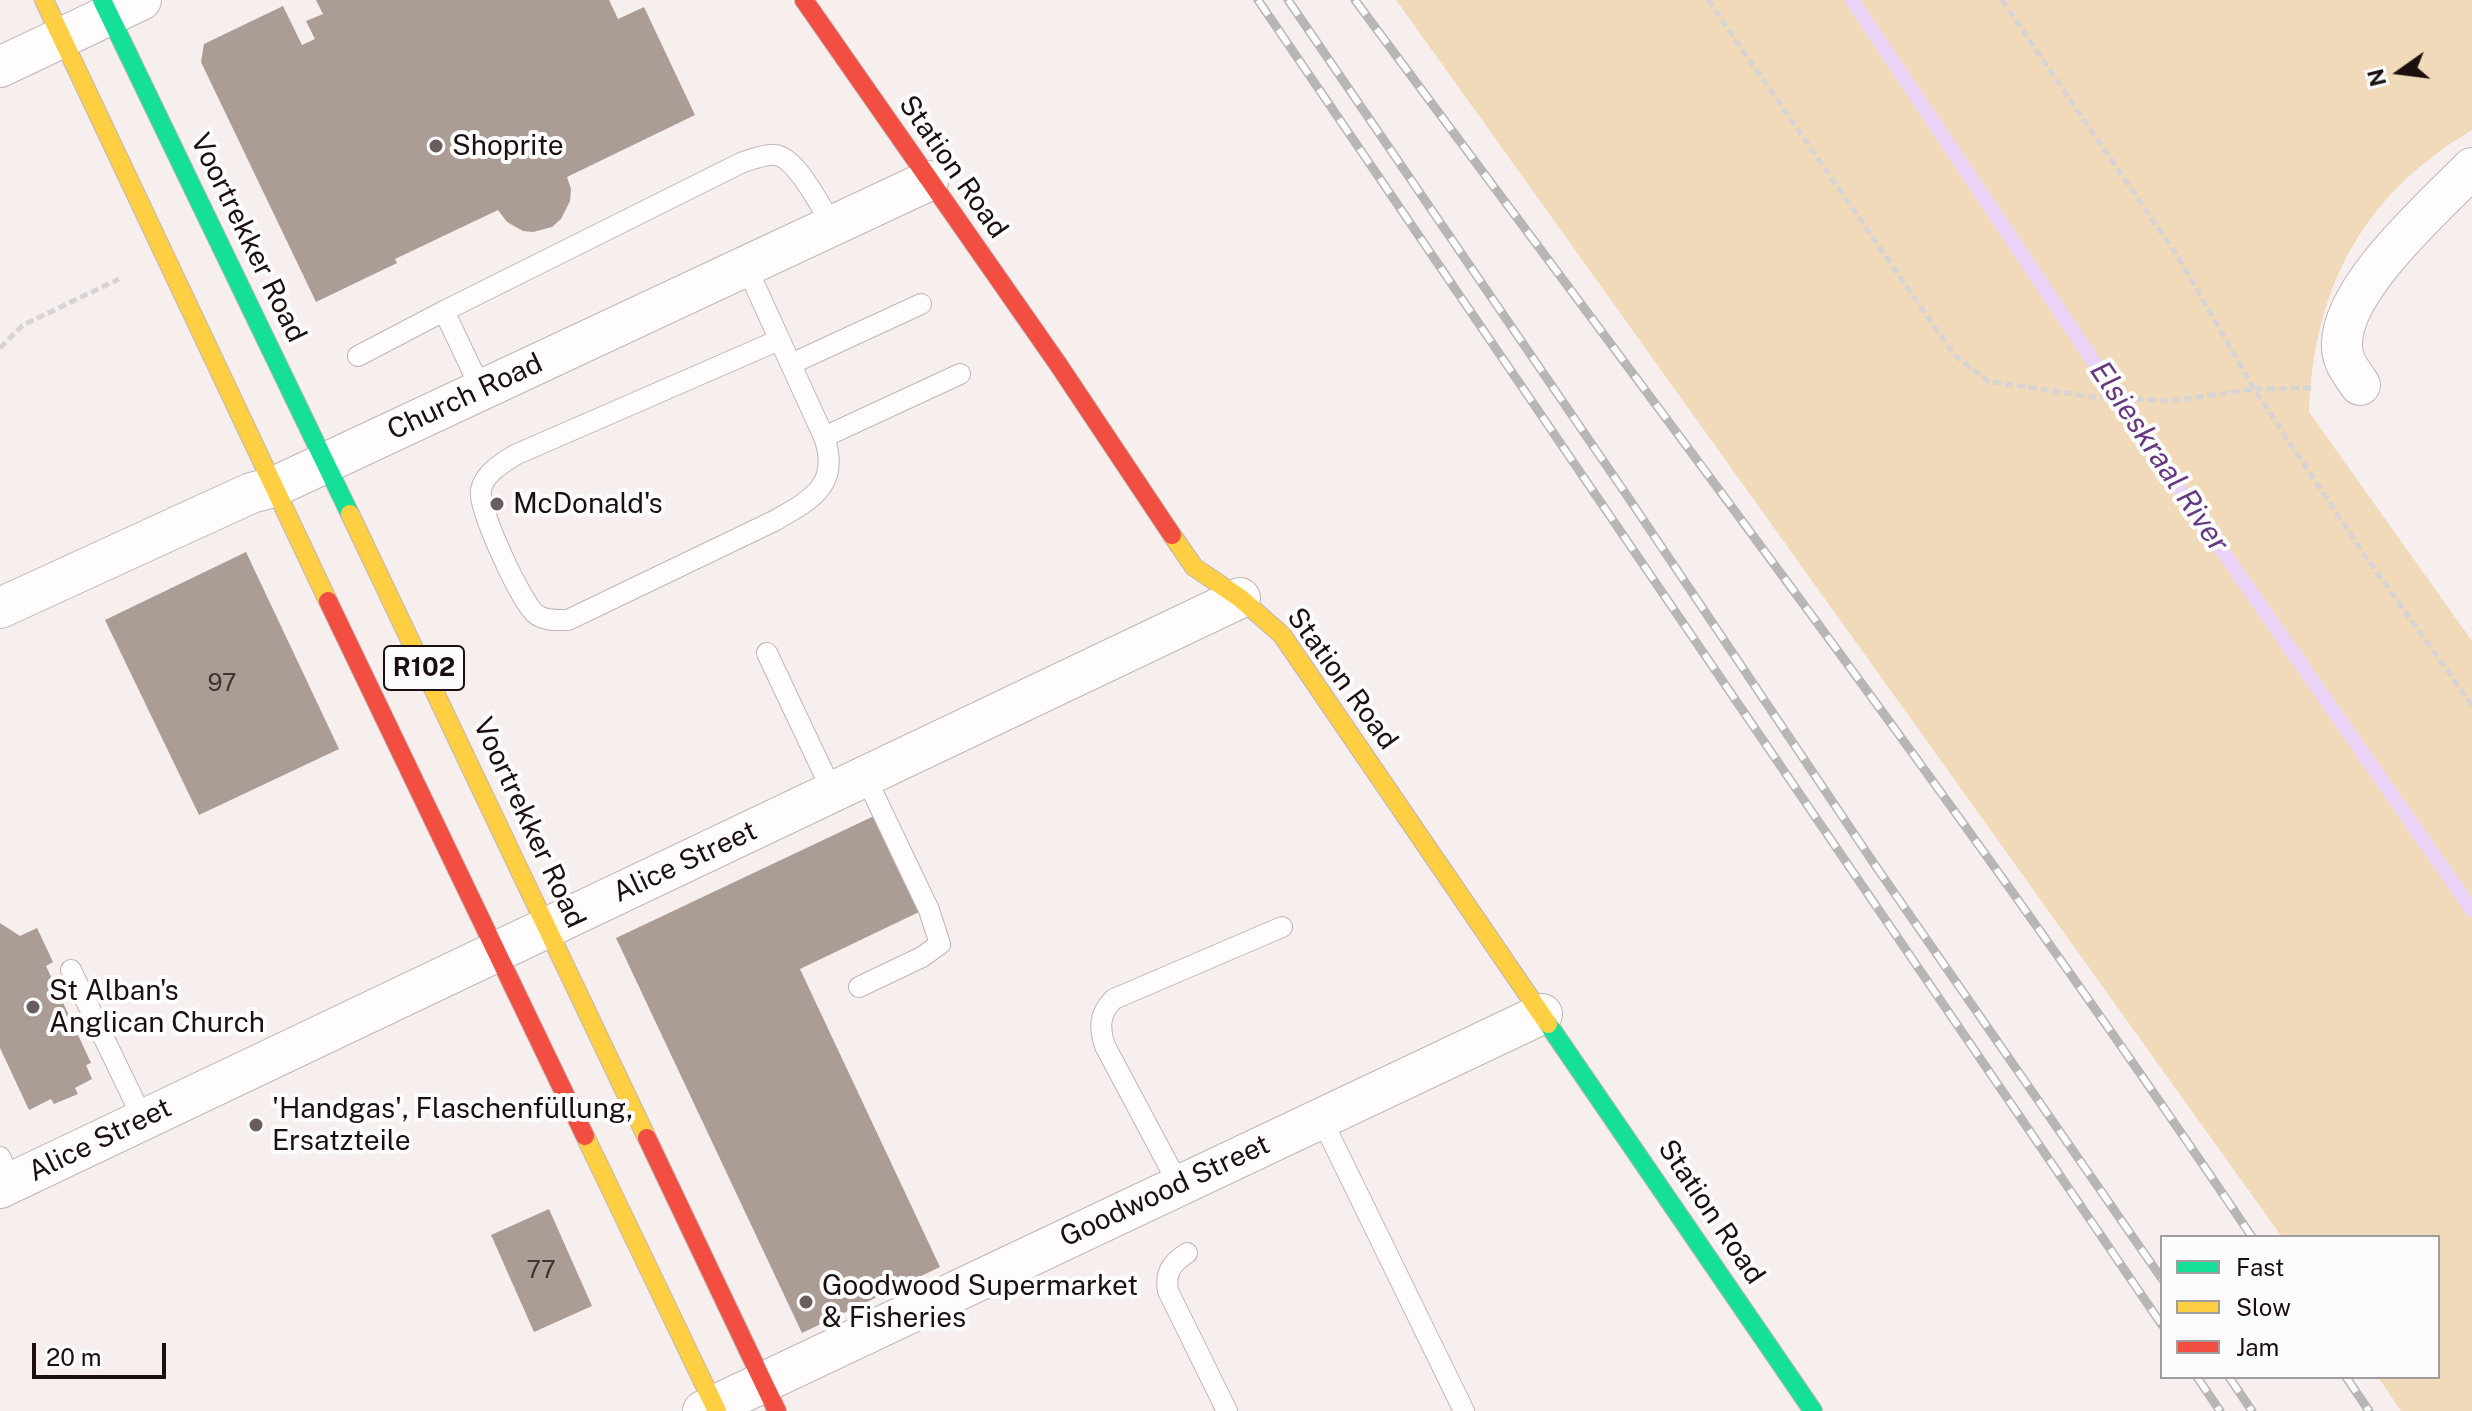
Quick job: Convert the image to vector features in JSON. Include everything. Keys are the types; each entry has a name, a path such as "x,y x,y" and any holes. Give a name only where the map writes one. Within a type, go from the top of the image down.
{"main road":[{"name":"R102","path":"44,0 711,1409"},
{"name":"Station Road","path":"804,0 1058,364 1194,567 1240,598 1282,635 1813,1411"},
{"name":"Voortrekker Road","path":"117,5 325,463 770,1396"}],"street":[{"path":"0,67 117,5"},
{"path":"2360,385 2345,363 2342,350 2346,321 2376,270 2401,239 2472,168"},
{"name":"Church Road","path":"0,608 251,493 274,487 928,181"},
{"name":"Alice Street","path":"4,1175 143,1119 1240,598"},
{"name":"Goodwood Street","path":"711,1409 770,1396 1179,1185 1542,1014"}],"lane":[{"path":"358,356 743,162 775,154 795,166 833,226"},
{"path":"746,266 830,453 824,485 801,506 774,521 568,620 552,620 537,615 526,604 481,500 485,479 515,455 544,441 779,340"},
{"path":"791,364 921,304"},
{"path":"444,311 481,389"},
{"path":"824,437 960,374"},
{"path":"767,653 929,910 940,944 922,957 859,987"},
{"path":"1179,1185 1105,1046 1100,1031 1106,1006 1114,999 1282,927"},
{"path":"71,970 143,1119"},
{"path":"1321,1118 1464,1411"},
{"path":"1187,1253 1170,1266 1168,1291 1227,1411"}],"path":[{"path":"1708,0 1955,356 1988,381 2134,401 2170,401 2254,389 2293,387 2334,390 2360,385"},
{"path":"2002,0 2180,260 2254,389 2361,550 2472,705"},
{"path":"0,348 23,325 119,279"}],"shaded area":[{"path":"1396,0 2472,0 2472,130 2401,184 2374,215 2352,248 2334,285 2321,324 2309,412 2472,641 2472,1411 2401,1411 2379,1379 2440,1379 2440,1235 2281,1235"}],"building":[{"name":"Shoprite","path":"316,0 609,0 618,19 644,7 695,115 567,177 571,189 570,201 561,219 552,227 523,231 507,222 498,210 395,259 397,263 316,302 201,62 204,44 283,6 302,45 315,39 306,21 323,14"},
{"path":"246,552 339,749 199,815 105,620"},
{"path":"874,816 919,912 800,969 940,1267 802,1333 616,938"},
{"name":"St Alban's Anglican Church","path":"0,923 20,936 37,928 53,962 46,966 91,1063 86,1065 92,1079 75,1088 78,1094 54,1104 51,1099 29,1110 0,1048"},
{"path":"549,1209 592,1306 534,1332 491,1235"}],"waterway":[{"name":"Elsieskraal River","path":"1852,0 2167,471 2472,910"}],"railway":[{"path":"1258,0 2160,1322"},
{"path":"1288,0 1875,865 2160,1276"},
{"path":"1355,0 1923,768 2251,1235"},
{"path":"2198,1379 2220,1411"},
{"path":"2230,1379 2252,1411"},
{"path":"2347,1379 2369,1411"}],"traffic: fast":[{"path":"102,0 350,514"},
{"path":"1548,1024 1813,1411"}],"traffic: slow":[{"path":"44,0 328,601"},
{"path":"350,514 647,1138"},
{"path":"1172,535 1194,567 1240,598 1282,635 1548,1024"},
{"path":"585,1136 717,1411"}],"traffic: jam":[{"path":"804,0 1058,364 1172,535"},
{"path":"328,601 585,1136"},
{"path":"647,1138 777,1411"}],"place":[{"name":"Shoprite","path":"436,146"},
{"name":"McDonald's","path":"497,504"},
{"name":"St Alban's Anglican Church","path":"33,1007"},
{"name":"'Handgas', Flaschenfüllung, Ersatzteile","path":"256,1125"},
{"name":"Goodwood Supermarket & Fisheries","path":"806,1302"}]}
